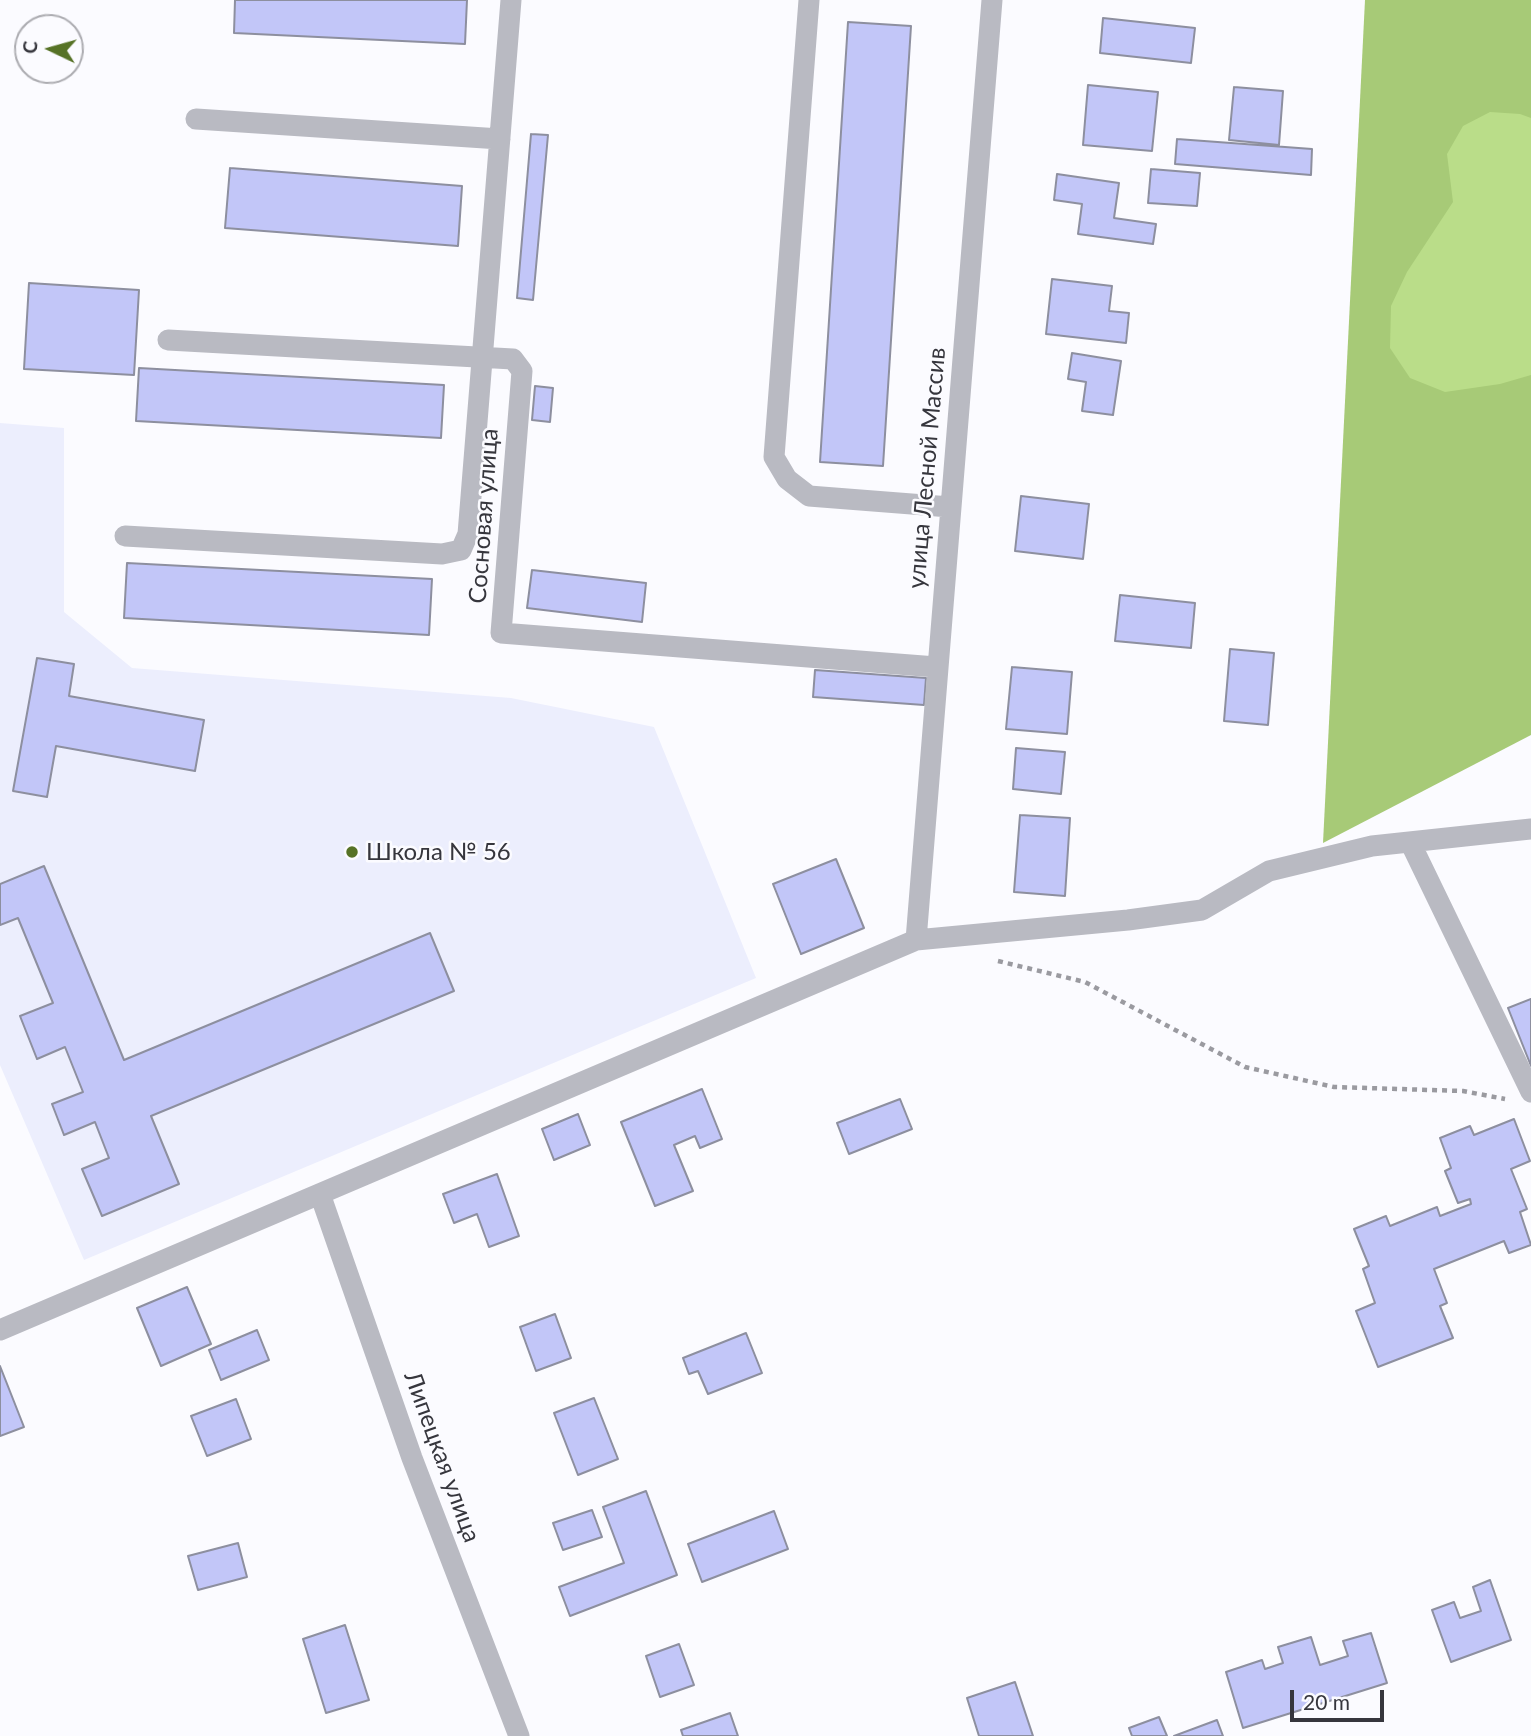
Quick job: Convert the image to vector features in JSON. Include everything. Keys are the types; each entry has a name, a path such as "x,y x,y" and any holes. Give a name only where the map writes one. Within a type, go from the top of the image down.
{"street":[{"path":"125,536 442,554 461,550 468,534 511,0"},
{"path":"809,0 774,457 787,480 809,496 950,508"},
{"name":"улица Лесной Массив","path":"916,940 992,0"},
{"path":"196,119 500,139"},
{"path":"168,340 483,357"},
{"name":"Сосновая улица","path":"483,357 513,359 522,371 501,633 936,667"},
{"path":"0,1330 916,940 1128,920 1202,910 1269,872 1372,846 1531,829"},
{"path":"1410,842 1524,1097"},
{"name":"Липецкая улица","path":"320,1194 412,1458 519,1736"}],"path":[{"path":"994,960 1085,982 1245,1067 1334,1087 1463,1091 1524,1097"}],"shaded area":[{"path":"1365,0 1531,0 1531,735 1323,843"},
{"path":"1490,112 1520,114 1531,118 1531,375 1500,384 1445,392 1410,378 1390,348 1391,306 1407,272 1453,202 1447,154 1463,126"},
{"name":"Школа № 56","path":"0,423 64,428 64,612 132,668 511,698 654,727 756,978 84,1260 0,1065"}],"building":[{"path":"235,0 467,0 465,44 234,33"},
{"path":"1103,18 1195,28 1191,63 1100,53"},
{"path":"848,22 911,26 883,466 820,462"},
{"path":"1088,85 1158,92 1152,151 1083,145"},
{"path":"1234,87 1283,91 1279,145 1229,140"},
{"path":"531,134 548,135 533,300 517,298"},
{"path":"1177,139 1312,149 1311,175 1175,164"},
{"path":"230,168 462,186 458,246 225,228"},
{"path":"1151,169 1200,173 1197,206 1148,203"},
{"path":"1057,174 1119,183 1114,218 1156,224 1153,244 1078,234 1082,204 1054,200"},
{"path":"1052,279 1112,286 1109,311 1129,313 1126,343 1046,334"},
{"path":"29,283 139,290 134,375 24,369"},
{"path":"1072,353 1121,361 1113,415 1082,411 1086,382 1068,379"},
{"path":"139,368 444,385 441,438 136,421"},
{"path":"535,386 553,388 550,422 532,420"},
{"path":"1021,496 1089,504 1083,559 1015,551"},
{"path":"127,563 432,579 429,635 124,618"},
{"path":"532,570 646,583 642,622 527,608"},
{"path":"1120,595 1195,603 1191,648 1115,641"},
{"path":"1230,649 1274,653 1268,725 1224,721"},
{"path":"37,658 74,664 69,696 204,720 195,771 56,746 47,797 13,791"},
{"path":"1012,667 1072,672 1067,734 1006,729"},
{"path":"815,670 926,678 924,705 813,697"},
{"path":"1016,748 1065,752 1061,794 1013,789"},
{"path":"1020,815 1070,818 1065,896 1014,892"},
{"path":"836,859 864,928 801,954 773,884"},
{"path":"44,866 124,1060 430,933 454,991 151,1116 179,1184 102,1216 82,1169 109,1158 95,1122 64,1135 52,1104 83,1092 65,1047 37,1059 20,1016 53,1003 18,918 0,925 0,884"},
{"path":"1531,999 1531,1066 1508,1008"},
{"path":"702,1089 722,1139 700,1148 695,1136 674,1145 693,1191 655,1206 621,1122"},
{"path":"900,1099 912,1129 849,1154 837,1123"},
{"path":"578,1114 590,1145 554,1160 542,1129"},
{"path":"1514,1119 1530,1161 1511,1169 1527,1209 1520,1212 1531,1245 1509,1253 1504,1241 1434,1269 1447,1303 1440,1306 1453,1338 1378,1367 1356,1311 1375,1303 1363,1269 1369,1266 1354,1229 1386,1216 1390,1226 1437,1207 1440,1216 1471,1204 1470,1199 1458,1203 1445,1171 1451,1168 1440,1138 1470,1126 1474,1135"},
{"path":"497,1174 519,1236 489,1247 477,1214 454,1223 443,1194"},
{"path":"187,1287 211,1344 161,1366 137,1308"},
{"path":"555,1314 571,1358 536,1371 520,1327"},
{"path":"257,1330 269,1360 221,1380 209,1350"},
{"path":"746,1333 762,1373 708,1394 698,1371 689,1374 683,1358"},
{"path":"0,1366 24,1427 0,1436"},
{"path":"594,1398 618,1459 578,1475 554,1413"},
{"path":"236,1399 251,1439 207,1456 191,1416"},
{"path":"646,1491 677,1575 570,1616 559,1587 624,1563 603,1507"},
{"path":"592,1510 602,1537 563,1550 553,1523"},
{"path":"774,1511 788,1549 702,1582 688,1544"},
{"path":"238,1543 247,1577 198,1590 188,1556"},
{"path":"1490,1580 1511,1640 1451,1662 1432,1610 1454,1602 1460,1618 1481,1611 1473,1587"},
{"path":"345,1625 369,1700 326,1713 303,1639"},
{"path":"1371,1633 1387,1683 1243,1728 1226,1672 1262,1660 1265,1669 1283,1663 1278,1647 1311,1637 1320,1665 1348,1656 1343,1641"},
{"path":"679,1644 694,1685 660,1697 646,1656"},
{"path":"1015,1682 1033,1736 979,1736 967,1698"},
{"path":"730,1713 738,1736 683,1736 681,1730"},
{"path":"1159,1717 1167,1736 1132,1736 1129,1728"},
{"path":"1217,1720 1223,1736 1174,1736"}],"place":[{"name":"Школа № 56","path":"352,852"}]}
